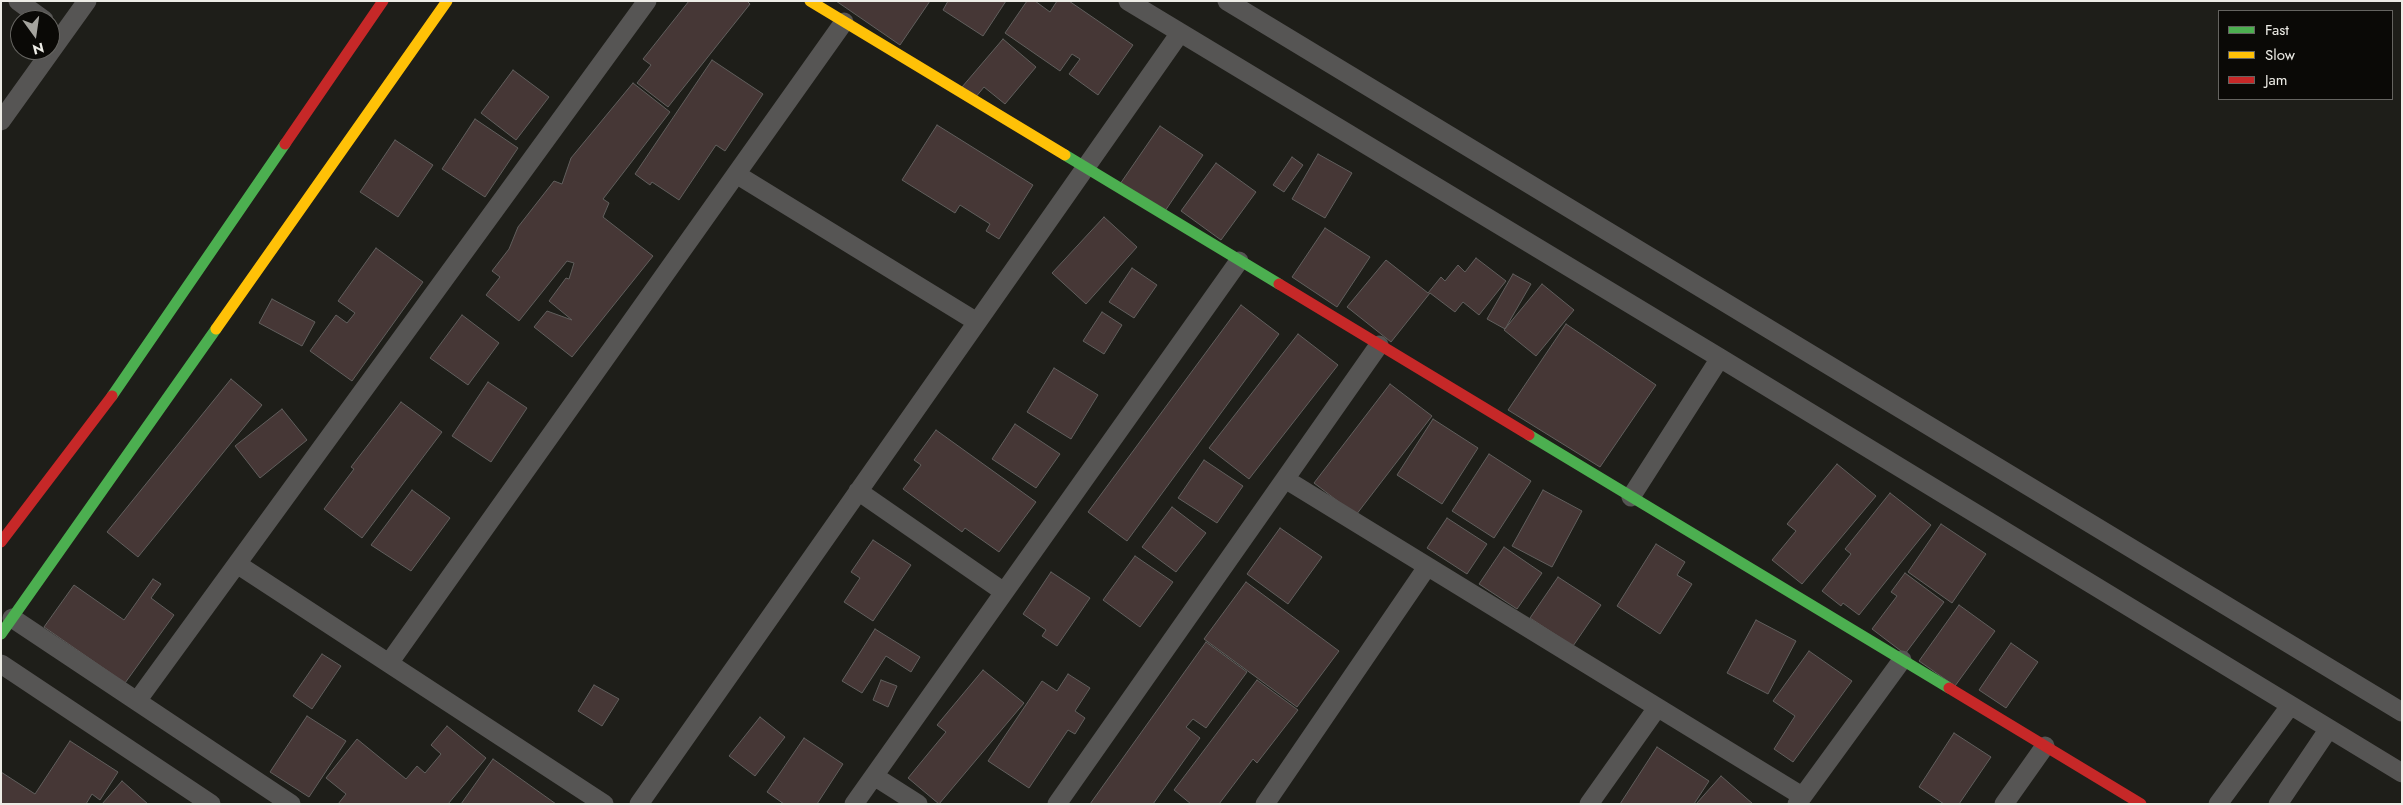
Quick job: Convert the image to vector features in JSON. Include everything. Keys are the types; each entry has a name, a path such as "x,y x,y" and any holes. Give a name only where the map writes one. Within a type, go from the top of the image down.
{"street":[{"path":"18,1 30,10"},
{"path":"60,26 87,1"},
{"path":"1,542 122,382 383,1"},
{"path":"1,634 447,1"},
{"path":"137,701 647,1"},
{"path":"810,1 2141,804"},
{"path":"1128,1 1720,358 2328,730 2402,773"},
{"path":"1227,1 2402,712"},
{"path":"389,663 844,22"},
{"path":"639,804 1180,33"},
{"path":"1,121 38,60"},
{"path":"736,174 977,322"},
{"path":"854,804 1239,260"},
{"path":"1057,804 1379,345"},
{"path":"1631,497 1720,358"},
{"path":"1285,479 1658,708 1799,800 1902,660"},
{"path":"858,491 1004,592"},
{"path":"237,564 604,804"},
{"path":"1265,804 1427,566"},
{"path":"12,618 291,804"},
{"path":"1,664 212,804"},
{"path":"2218,804 2290,706"},
{"path":"1589,804 1658,708"},
{"path":"2278,804 2328,730"},
{"path":"2004,804 2045,746"},
{"path":"874,776 918,804"}],"building":[{"path":"689,1 747,1 750,4 668,107 637,83 651,65 643,59"},
{"path":"836,1 930,1 900,45"},
{"path":"948,1 1006,1 983,36 943,10"},
{"path":"1027,1 1035,1 1050,12 1057,1 1069,1 1133,45 1098,95 1069,74 1080,59 1072,54 1060,71 1005,33"},
{"path":"1003,39 1036,67 1005,104 984,87 975,98 962,87"},
{"path":"712,60 763,94 725,151 716,145 679,200 652,182 650,185 635,174"},
{"path":"513,70 549,97 516,140 481,113"},
{"path":"633,83 670,112 603,199 609,203 603,217 653,256 572,357 534,327 547,311 572,320 549,301 566,278 569,279 574,263 567,261 519,321 486,295 500,277 492,271 509,249 518,227 554,181 562,184 571,158"},
{"path":"475,119 518,148 485,197 442,169"},
{"path":"937,125 1033,185 999,239 986,231 990,224 960,205 955,213 902,180"},
{"path":"1160,126 1203,155 1163,214 1120,184"},
{"path":"395,140 433,165 398,217 360,192"},
{"path":"1318,154 1352,173 1325,218 1292,199"},
{"path":"1292,157 1303,165 1284,192 1273,185"},
{"path":"1216,163 1256,192 1221,240 1181,211"},
{"path":"1104,217 1137,247 1086,304 1052,273"},
{"path":"1325,228 1370,257 1337,307 1292,277"},
{"path":"376,248 423,282 352,381 310,351 336,315 347,323 355,313 338,301"},
{"path":"1476,258 1506,281 1479,315 1463,302 1455,312 1430,293 1391,342 1347,307 1386,260 1428,293 1441,277 1445,281 1458,265 1465,272"},
{"path":"1132,268 1157,285 1134,318 1109,302"},
{"path":"1513,274 1531,284 1505,329 1487,319"},
{"path":"1542,284 1574,310 1536,356 1504,330"},
{"path":"272,299 315,322 302,346 259,323"},
{"path":"1241,305 1279,334 1127,541 1088,512"},
{"path":"1102,312 1122,325 1104,354 1083,341"},
{"path":"462,315 499,343 468,385 430,358"},
{"path":"1566,324 1656,385 1600,467 1508,410"},
{"path":"1298,334 1338,365 1249,479 1209,448"},
{"path":"1054,368 1098,395 1071,439 1027,412"},
{"path":"231,379 262,405 138,557 107,532"},
{"path":"488,382 527,408 491,462 452,436"},
{"path":"1390,384 1432,416 1356,515 1314,483"},
{"path":"401,402 442,432 362,538 324,509 354,469 351,467"},
{"path":"282,409 307,440 260,478 235,446"},
{"path":"1433,419 1478,448 1442,504 1397,475"},
{"path":"1015,424 1060,454 1036,488 992,459"},
{"path":"936,430 1036,502 999,552 965,528 962,532 903,489 921,465 914,460"},
{"path":"1489,454 1531,481 1494,538 1452,511"},
{"path":"1204,460 1243,486 1217,523 1178,498"},
{"path":"1837,464 1876,496 1802,584 1772,560 1796,531 1787,524"},
{"path":"412,490 450,518 411,571 371,545"},
{"path":"1543,490 1582,511 1552,567 1512,546"},
{"path":"1890,493 1931,525 1859,615 1843,603 1841,606 1822,591 1851,554 1845,549"},
{"path":"1172,507 1206,533 1176,572 1142,547"},
{"path":"1447,518 1487,544 1467,574 1427,548"},
{"path":"1941,524 1986,554 1952,603 1908,572"},
{"path":"1280,528 1322,557 1288,604 1247,574"},
{"path":"873,540 911,565 873,621 844,602 860,578 851,572"},
{"path":"1656,544 1685,562 1677,575 1692,584 1660,634 1617,606"},
{"path":"1504,547 1542,573 1517,609 1479,584"},
{"path":"1135,556 1173,582 1140,627 1103,600"},
{"path":"1051,572 1090,598 1057,646 1042,636 1046,630 1023,614"},
{"path":"1905,573 1944,602 1905,654 1872,629 1897,596 1891,592"},
{"path":"1558,577 1601,605 1573,646 1530,618"},
{"path":"153,579 161,584 151,598 174,615 125,683 44,627 74,585 124,620"},
{"path":"1246,582 1339,651 1297,707 1204,639"},
{"path":"1959,605 1995,631 1955,686 1919,661"},
{"path":"1756,620 1796,641 1768,694 1727,673"},
{"path":"875,629 920,657 911,672 886,656 862,693 842,681"},
{"path":"1206,642 1247,672 1206,728 1193,719 1186,727 1200,738 1153,804 1090,804"},
{"path":"2011,643 2038,662 2006,708 1979,690"},
{"path":"1809,651 1852,681 1793,762 1774,749 1795,716 1773,701"},
{"path":"322,654 341,666 312,709 293,696"},
{"path":"983,670 1024,703 939,804 908,778 946,732 937,725"},
{"path":"1068,674 1090,688 1075,711 1085,718 1075,734 1068,730 1029,788 988,761 1042,681 1057,691"},
{"path":"881,680 897,686 888,707 873,700"},
{"path":"1257,680 1298,710 1257,763 1253,759 1219,804 1191,804 1174,790"},
{"path":"594,685 619,699 602,726 578,711"},
{"path":"307,716 346,741 309,797 270,772"},
{"path":"760,717 785,737 755,776 729,756"},
{"path":"447,726 486,758 448,804 338,804 346,794 326,778 357,739 406,779 417,766 425,773 441,754 431,745"},
{"path":"1954,733 1991,757 1959,804 1944,804 1919,787"},
{"path":"804,738 843,764 817,804 784,804 767,792"},
{"path":"70,741 118,772 100,800 92,794 86,804 1,804 1,772 35,794"},
{"path":"1657,747 1709,781 1694,804 1620,804"},
{"path":"493,759 556,804 461,804"},
{"path":"1721,776 1753,804 1696,804"},
{"path":"122,781 148,804 102,804"}],"traffic: fast":[{"path":"112,396 285,144"},
{"path":"1065,155 1279,284"},
{"path":"1,634 216,329"},
{"path":"1529,435 1949,688"}],"traffic: slow":[{"path":"216,329 447,1"},
{"path":"810,1 1065,155"}],"traffic: jam":[{"path":"285,144 383,1"},
{"path":"1279,284 1529,435"},
{"path":"1,542 112,396"},
{"path":"1949,688 2141,804"}]}
